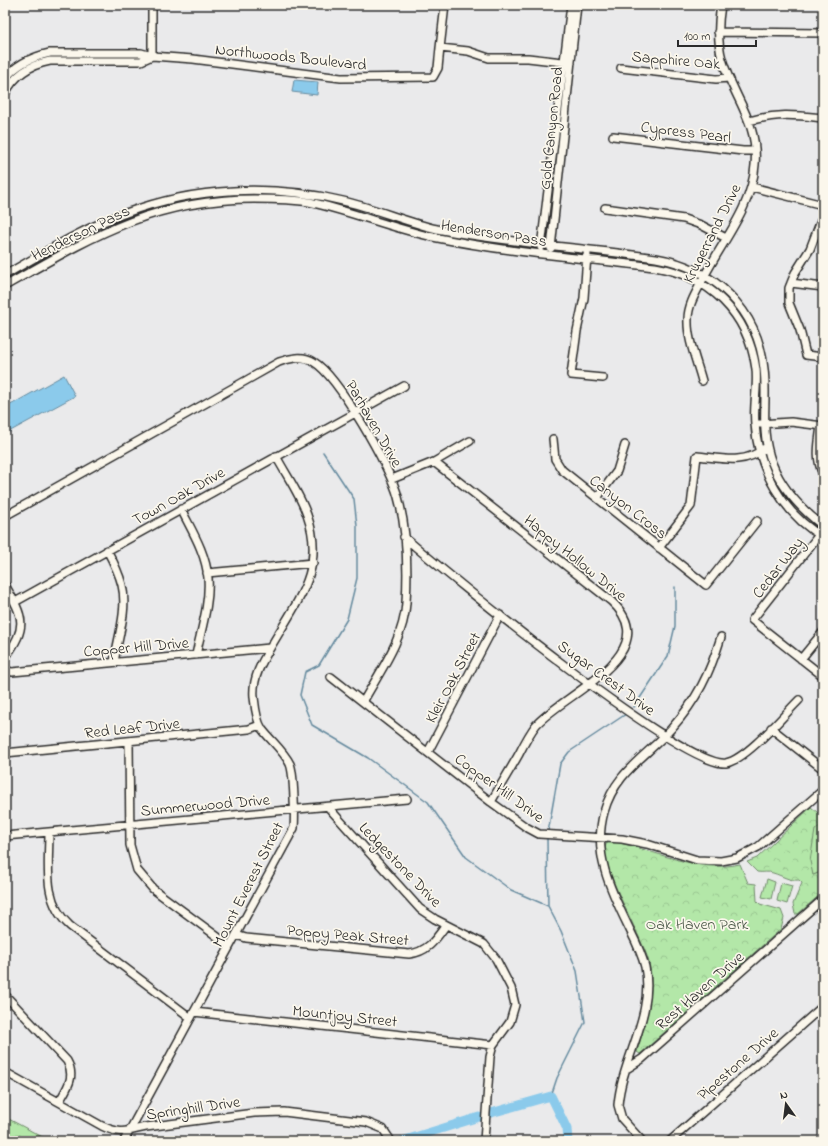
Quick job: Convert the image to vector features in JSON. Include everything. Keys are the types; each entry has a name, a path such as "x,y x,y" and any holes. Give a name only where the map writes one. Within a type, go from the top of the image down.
{"street":[{"path":"152,5 152,56"},
{"name":"Northwoods Boulevard","path":"5,79 21,63 40,55 50,53 141,53 152,56 193,59 350,79 428,78 433,77 437,72 445,5"},
{"name":"Gold Canyon Road","path":"550,254 568,63 571,5"},
{"name":"Gold Canyon Road","path":"540,253 577,5"},
{"name":"Krugerrand Drive","path":"702,381 688,320 690,306 704,274 744,208 752,187 755,151 749,120 729,78 720,52 718,32 721,5"},
{"path":"718,32 823,33"},
{"path":"440,48 468,51 490,58 528,58 568,63"},
{"path":"87,53 87,61"},
{"name":"Northwoods Boulevard","path":"5,94 17,76 35,64 50,61 141,61 152,56"},
{"name":"Sapphire Oak","path":"621,68 716,79 729,78"},
{"path":"749,120 784,114 823,118"},
{"name":"Cypress Pearl","path":"612,136 743,151 755,151"},
{"path":"752,187 823,205"},
{"name":"Henderson Pass","path":"5,275 110,219 148,205 202,193 239,191 300,193 344,201 436,228 492,238 551,244 669,260 704,274 726,290 742,310 755,333 764,369 763,423 772,463 784,485 801,508 823,526"},
{"path":"202,193 206,202"},
{"name":"Henderson Pass","path":"5,286 113,228 153,213 206,202 272,199 306,202 342,210 434,237 540,253 667,269 701,283 719,296 735,315 747,336 756,370 755,424 760,452 769,477 785,502 800,519 822,534"},
{"path":"605,208 684,219 701,225 726,238"},
{"path":"823,215 810,249 791,284 788,294 800,330 806,355 823,357"},
{"path":"110,219 113,228"},
{"path":"588,249 584,298 577,331 571,374 603,378"},
{"path":"28,262 33,270"},
{"path":"791,284 823,287"},
{"name":"Parhaven Drive","path":"5,516 286,359 300,358 315,362 335,381 392,479 398,497 404,537 406,602 402,625 395,644 363,702"},
{"name":"Town Oak Drive","path":"15,602 354,412 404,386"},
{"path":"755,424 791,422 822,426 818,459 823,474"},
{"name":"Canyon Cross","path":"553,439 555,459 559,467 706,585 757,521"},
{"path":"392,479 434,462 470,441"},
{"path":"659,548 691,506 697,456 738,460 748,458 760,452 767,445"},
{"path":"597,498 617,470 625,446"},
{"name":"Mount Everest Street","path":"124,1141 293,830 292,770 290,764 277,745 260,725 255,703 254,685 259,668 303,591 313,564 313,534 307,515 276,456"},
{"name":"Happy Hollow Drive","path":"434,462 611,601 624,615 628,629 627,638 616,660 590,685 537,724 491,802"},
{"path":"181,509 198,542 207,573 207,597 196,655"},
{"name":"Cedar Way","path":"801,659 752,620 822,534"},
{"name":"Sugar Crest Drive","path":"404,537 500,615 590,685 665,736 704,758 718,763 725,763 739,758 799,700"},
{"path":"107,550 120,576 124,592 123,608 114,662"},
{"path":"207,573 313,564"},
{"path":"5,585 15,602 21,623 21,632 17,641 5,658"},
{"name":"Kleir Oak Street","path":"428,752 500,615"},
{"path":"823,632 801,659 823,676"},
{"path":"642,1141 622,1119 619,1110 619,1099 643,1014 647,990 646,974 640,953 606,878 601,850 601,824 604,811 614,788 629,767 665,736 676,724 707,678 721,637"},
{"name":"Copper Hill Drive","path":"5,670 12,672 270,648"},
{"name":"Copper Hill Drive","path":"331,677 491,802 526,827 539,834 601,837 647,844 697,860 729,860 744,855 758,846 823,790"},
{"name":"Red Leaf Drive","path":"5,753 249,730 260,725"},
{"path":"771,728 823,769"},
{"path":"129,741 129,825 130,845 133,860 144,879 153,889 230,946"},
{"name":"Summerwood Drive","path":"5,836 407,799"},
{"name":"Ledgestone Drive","path":"328,807 420,909 446,924 476,938 491,951 511,988 515,1005 514,1014 503,1033 493,1045 490,1057 484,1141"},
{"path":"49,832 49,889 52,901 61,918 193,1015"},
{"name":"Rest Haven Drive","path":"628,1068 642,1059 823,899"},
{"name":"Poppy Peak Street","path":"236,935 246,938 416,954 429,947 446,924"},
{"path":"5,995 71,1067 71,1080 60,1102"},
{"name":"Pipestone Drive","path":"670,1141 823,1006"},
{"name":"Mountjoy Street","path":"193,1015 493,1045"},
{"name":"Springhill Drive","path":"5,1072 108,1129 117,1132 129,1132 146,1127 254,1113 284,1112 366,1122 378,1125 383,1129 391,1141"}],"green space":[{"path":"811,807 823,817 823,826 819,827 813,875 823,871 823,892 798,914 795,914 793,904 802,883 799,880 789,879 771,872 757,872 747,862 757,858"},
{"path":"819,827 823,830 823,871 813,875 810,861 815,830"},
{"name":"Oak Haven Park","path":"611,841 676,859 708,866 740,864 748,883 756,884 757,901 760,904 781,910 784,918 781,929 640,1054 637,1052 651,994 650,971 644,948 621,900 608,867 605,853 606,844"},
{"path":"767,879 775,882 771,899 762,897"},
{"path":"781,883 792,886 787,904 777,901"},
{"path":"5,1117 50,1141 12,1141 5,1137"}],"water":[{"path":"294,80 318,82 317,95 292,92"},
{"path":"64,375 75,396 5,434 5,408"}],"waterway":[{"path":"323,452 354,499 357,526 357,578 347,619 319,665 305,672 300,695 312,725 368,758 428,802 466,857 511,890 548,906 561,931 577,971 585,1022 557,1078 551,1096"},
{"path":"634,707 668,656 675,626 675,587"},
{"path":"548,832 560,764 569,752 626,714"},
{"path":"547,838 548,906"},
{"path":"491,1113 551,1096 567,1129 568,1141"},
{"path":"402,1141 479,1117"}]}
